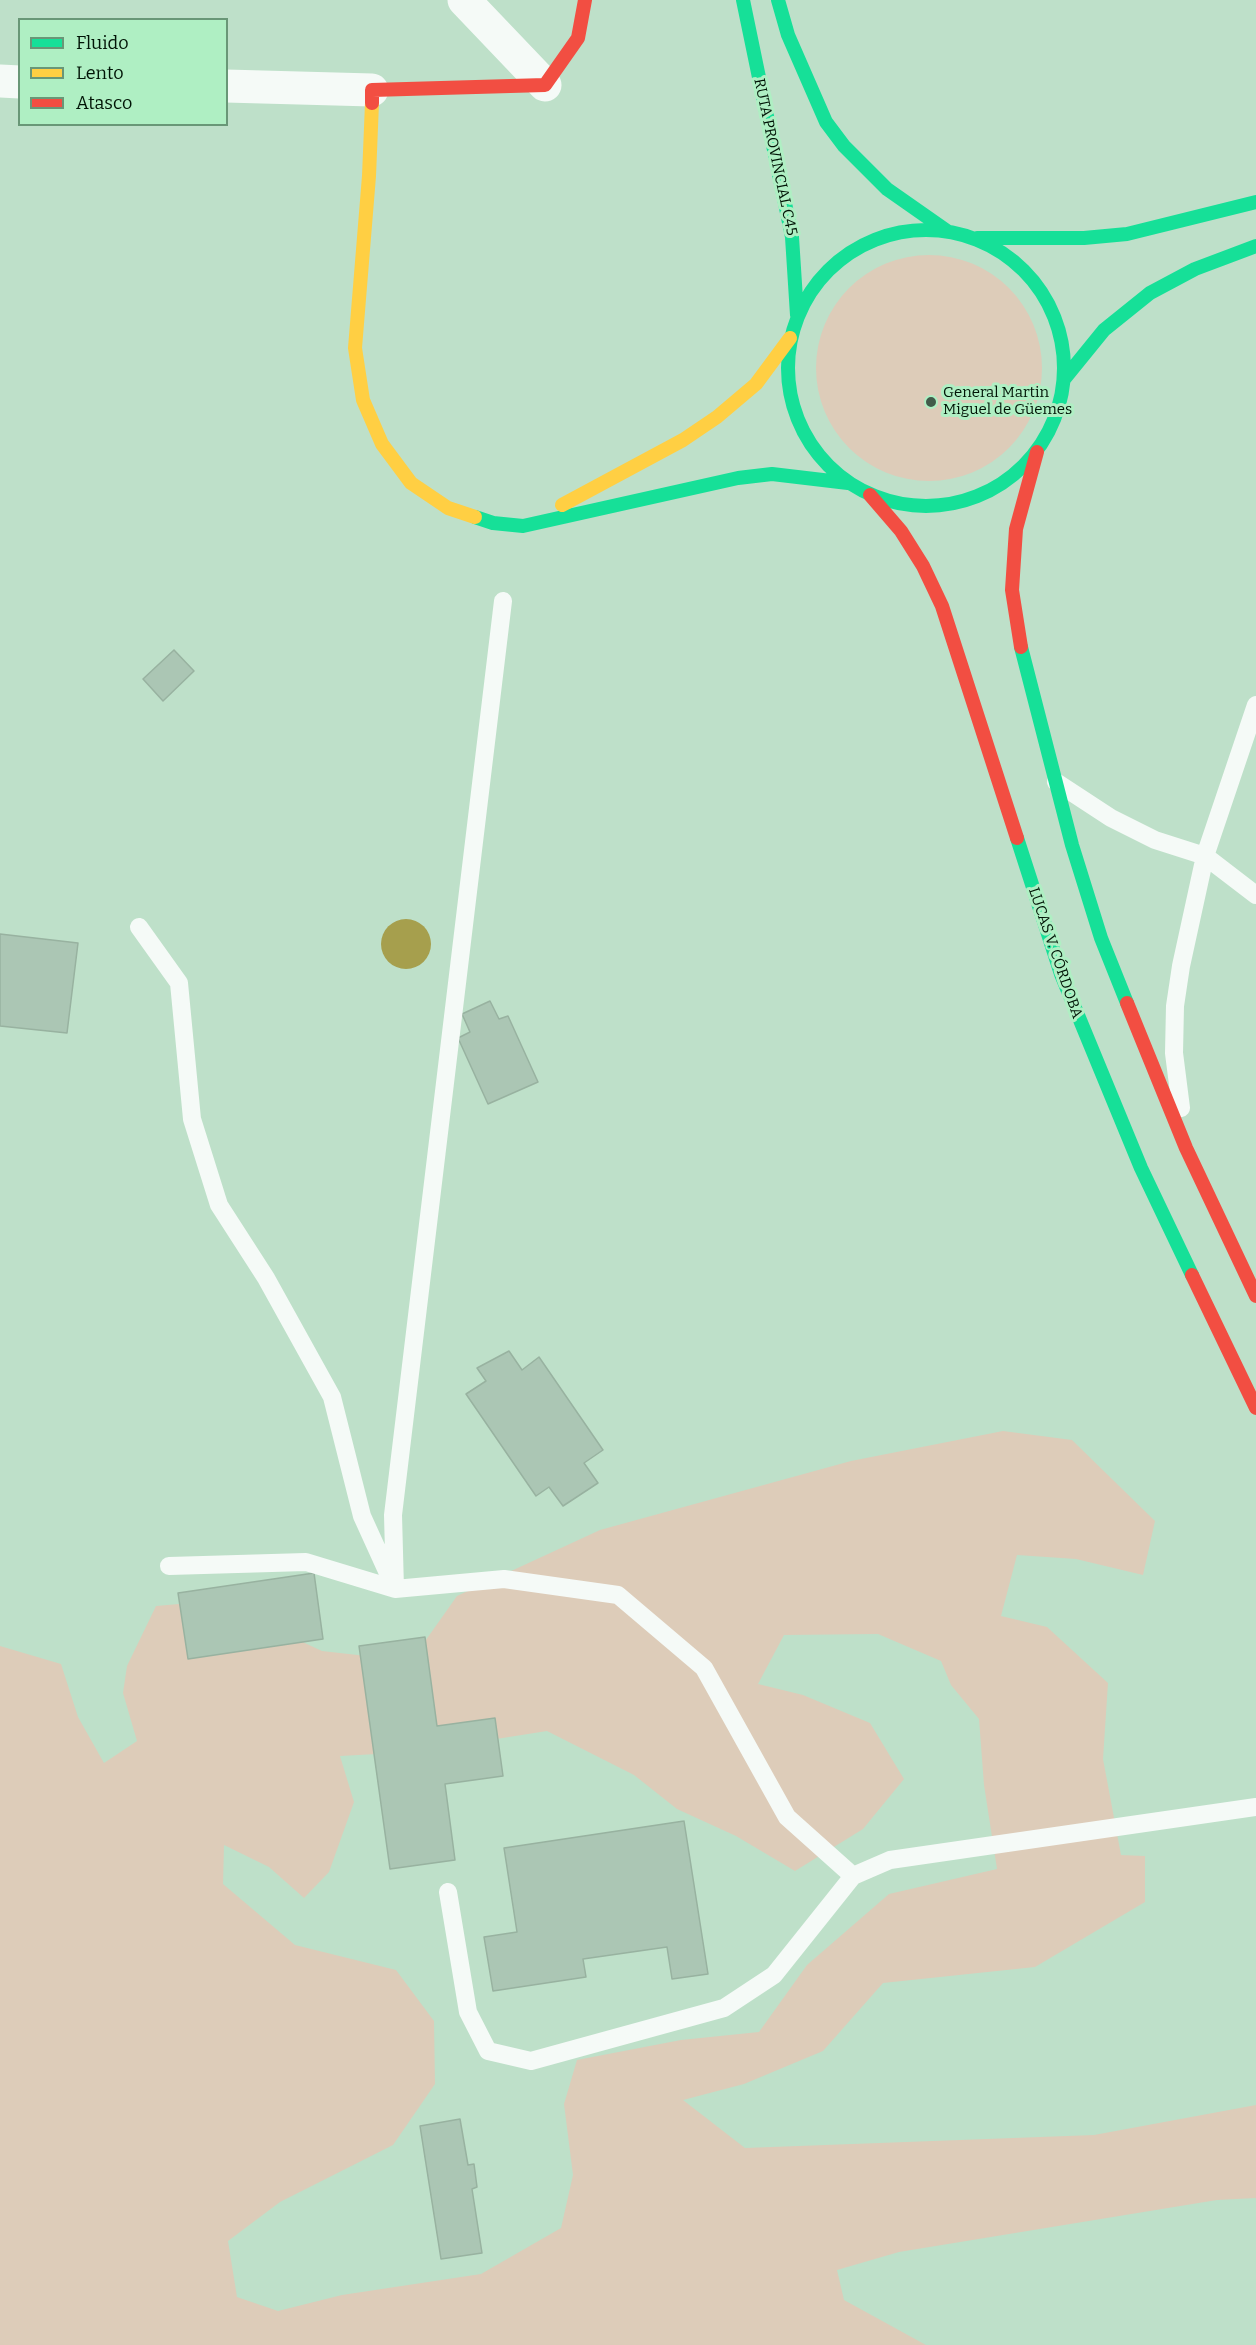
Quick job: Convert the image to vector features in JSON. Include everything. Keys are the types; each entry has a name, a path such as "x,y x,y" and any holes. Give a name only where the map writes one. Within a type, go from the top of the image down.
{"main road":[{"path":"585,0 578,38 545,85 372,90 369,176 355,348 363,399 382,444 411,483 448,508 493,523 523,526 738,478 772,474 848,483"},
{"name":"RUTA PROVINCIAL C45","path":"743,0 792,237 797,315"},
{"name":"RUTA PROVINCIAL C45","path":"778,0 788,35 826,122 838,138 887,189 947,231"},
{"path":"974,238 1084,238 1127,234 1256,202"},
{"name":"RUTA PROVINCIAL C45","path":"910,230 947,231 974,238 1001,251 1024,270 1043,292 1056,320 1061,339 1065,378 1061,404 1051,429 1037,452 1004,483 984,495 962,502 939,507 915,507 870,495 848,483 818,455 796,420 787,379 790,338 797,315 815,284 841,258 866,244 910,230"},
{"path":"1065,378 1104,330 1150,293 1195,269 1256,246"},
{"path":"523,526 683,440 717,417 756,384 790,338"},
{"path":"1037,452 1016,529 1012,590 1020,645 1056,782 1101,938 1186,1148 1256,1296"},
{"name":"LUCAS V. CÓRDOBA","path":"870,495 901,531 923,566 942,606 1065,985 1141,1168 1256,1408"}],"street":[{"path":"464,0 545,85"},
{"path":"0,81 18,82"},
{"path":"228,86 372,90"}],"lane":[{"path":"395,1589 393,1515 503,601"},
{"path":"1186,1148 1174,1053 1175,1006 1181,966 1205,856 1256,705"},
{"path":"1056,782 1111,818 1146,836 1205,856 1256,895"},
{"path":"139,927 179,983 192,1119 219,1205 266,1278 332,1397 362,1516 395,1589"},
{"path":"169,1566 306,1562 395,1589 504,1579 618,1595 704,1668 787,1817 853,1876"},
{"path":"448,1893 468,2012 488,2051 531,2061 724,2008 774,1975 853,1876 890,1860 1256,1807"}],"shaded area":[{"path":"929,255 962,260 972,264 992,274 1009,288 1023,305 1033,325 1037,335 1042,368 1037,401 1033,411 1023,431 1009,448 992,462 972,472 962,476 929,481 896,476 886,472 866,462 849,448 835,431 825,411 821,401 816,368 821,335 825,325 835,305 849,288 866,274 886,264 896,260"},
{"path":"406,919 424,926 431,944 424,962 406,969 388,962 381,944 388,926"},
{"path":"1003,1431 1072,1440 1155,1521 1143,1575 1076,1559 1017,1555 1001,1616 1047,1627 1108,1683 1103,1759 1121,1855 1145,1856 1145,1902 1035,1967 883,1983 823,2051 744,2084 683,2100 745,2148 1094,2135 1256,2105 1256,2198 1217,2200 899,2252 837,2270 844,2300 926,2345 0,2345 0,1646 61,1664 78,1717 104,1763 137,1741 123,1693 127,1666 156,1606 214,1601 322,1651 411,1661 457,1596 600,1530 851,1461","holes":["878,1634 941,1661 951,1685 979,1719 984,1785 997,1869 889,1894 807,1965 759,2032 681,2040 577,2060 564,2104 573,2175 561,2228 481,2274 342,2295 278,2311 237,2297 228,2241 280,2202 393,2145 435,2084 434,2021 396,1970 295,1945 223,1884 224,1845 269,1867 304,1898 329,1872 354,1802 340,1756 414,1752 547,1731 634,1775 677,1809 736,1836 795,1871 863,1829 904,1779 870,1723 803,1695 758,1684 784,1635"]}],"building":[{"path":"174,650 194,671 163,701 143,679"},
{"path":"0,934 78,943 67,1033 0,1026"},
{"path":"490,1001 499,1019 508,1016 538,1082 488,1104 458,1038 470,1032 462,1014"},
{"path":"509,1351 522,1370 539,1357 603,1450 584,1463 598,1483 563,1506 549,1487 536,1496 466,1394 486,1381 477,1368"},
{"path":"314,1573 323,1639 188,1659 178,1593"},
{"path":"425,1637 437,1726 495,1718 503,1776 445,1784 455,1860 390,1869 359,1646"},
{"path":"684,1821 708,1974 672,1979 667,1947 583,1959 586,1977 493,1991 484,1937 517,1932 504,1848"},
{"path":"460,2119 468,2165 474,2164 477,2187 472,2189 482,2253 441,2259 420,2126"}],"traffic: fast":[{"path":"743,0 792,237 797,315"},
{"path":"778,0 788,35 826,122 844,146 887,189 947,231"},
{"path":"977,238 1084,238 1127,234 1256,202"},
{"path":"912,230 940,230 966,235 991,246 1014,261 1033,280 1048,303 1059,328 1064,368 1062,395 1054,421 1041,445 1024,466 1003,483 966,501 940,506 912,506 886,501 861,490 838,475 819,456 804,433 793,408 788,382 788,354 793,328 804,303 819,280 838,261 861,246 886,235 912,230"},
{"path":"1065,378 1104,330 1150,293 1195,269 1256,246"},
{"path":"475,517 493,523 523,526 738,478 772,474 848,483"},
{"path":"1021,647 1072,845 1101,938 1127,1003"},
{"path":"1017,838 1061,974 1141,1168 1192,1275"}],"traffic: slow":[{"path":"372,103 369,176 355,348 363,400 382,444 411,483 448,508 475,517"},
{"path":"562,505 683,440 717,417 756,384 790,338"}],"traffic: jam":[{"path":"372,103 372,90 545,85 578,38 585,0"},
{"path":"1021,647 1012,590 1016,529 1037,452"},
{"path":"870,495 901,531 923,566 942,606 1017,838"},
{"path":"1127,1003 1186,1148 1256,1296"},
{"path":"1192,1275 1256,1408"}],"place":[{"name":"General Martin Miguel de Güemes","path":"931,402"}]}
